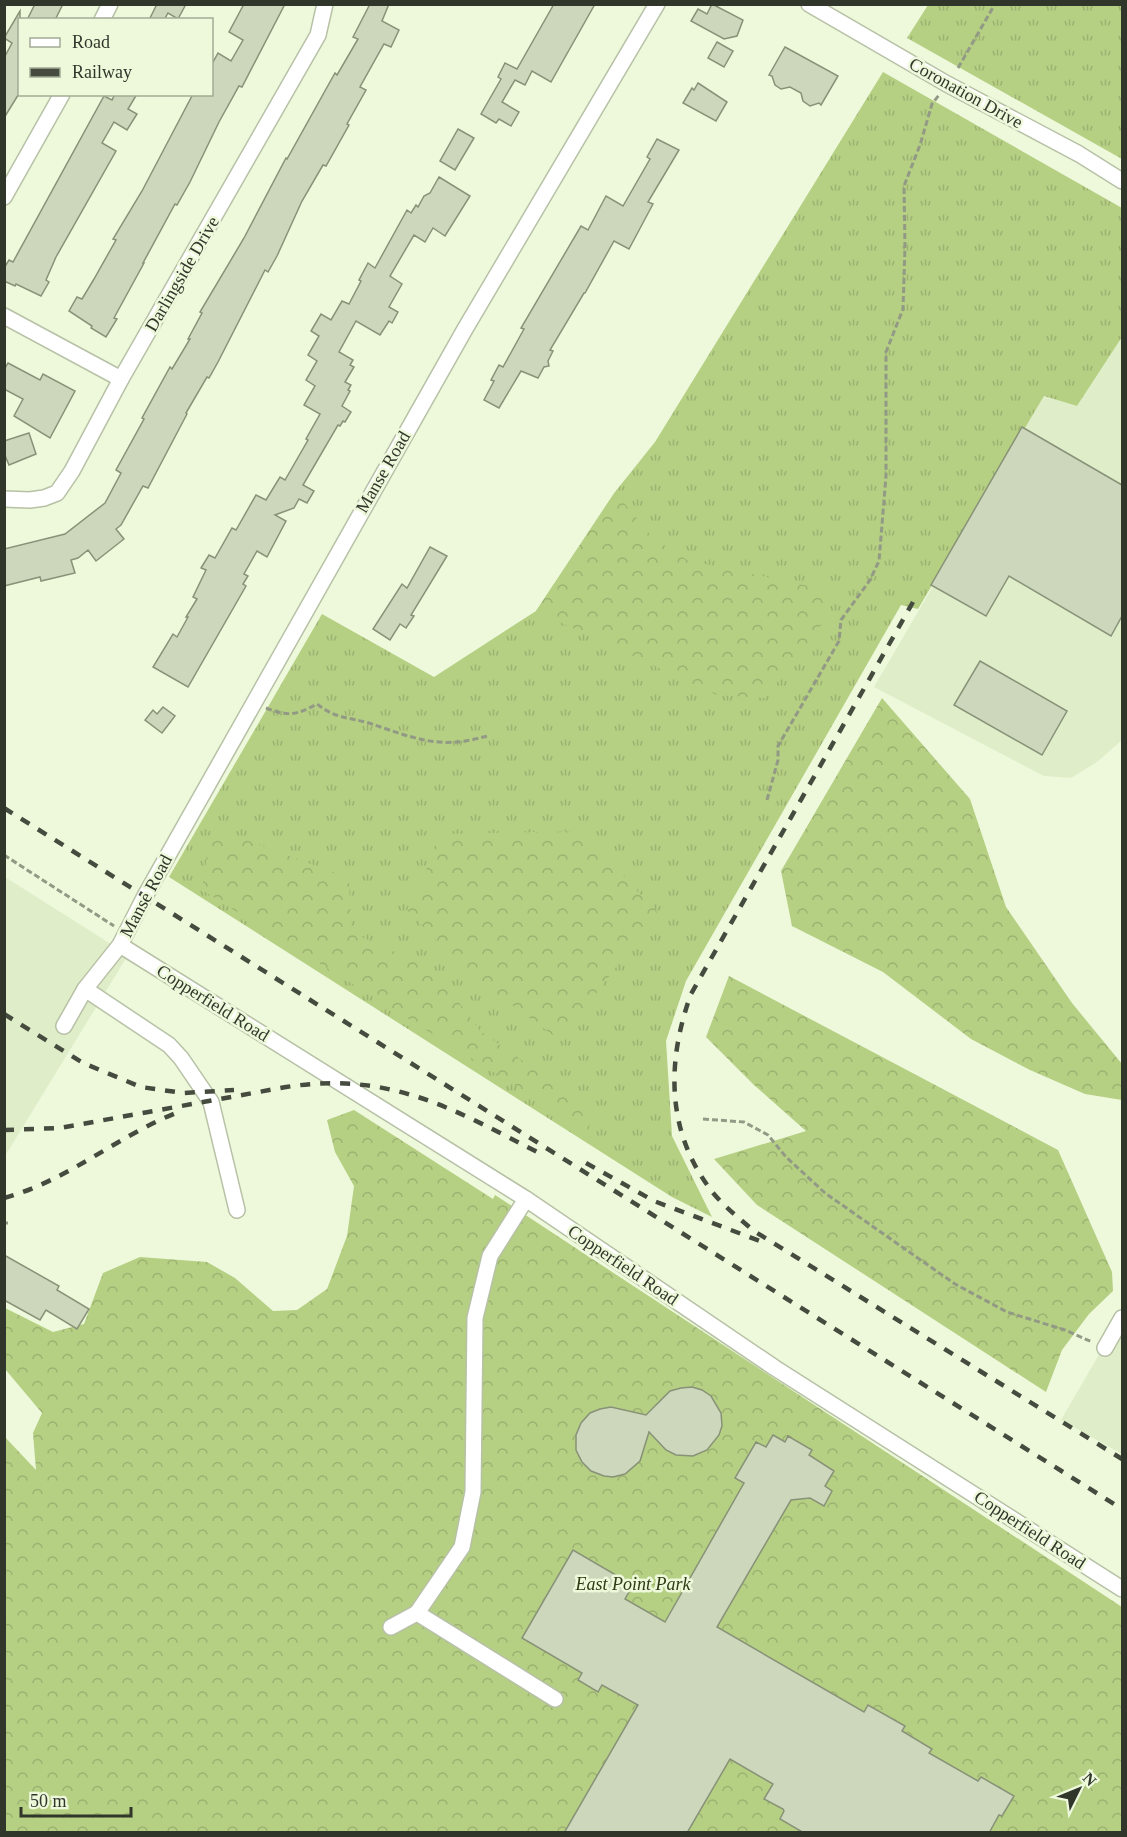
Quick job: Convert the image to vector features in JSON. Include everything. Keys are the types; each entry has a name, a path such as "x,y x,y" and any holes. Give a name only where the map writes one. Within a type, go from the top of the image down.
{"street":[{"path":"103,18 111,4"},
{"name":"Darlingside Drive","path":"4,499 30,500 57,493 72,471 121,380 318,35 325,4"},
{"name":"Manse Road","path":"63,1026 86,989 123,939 253,703 465,329 657,4"},
{"name":"Coronation Drive","path":"809,4 947,84 1079,154 1122,181"},
{"path":"4,196 61,96"},
{"path":"4,316 121,380"},
{"name":"Copperfield Road","path":"123,939 526,1199 775,1368 1122,1589"},
{"path":"86,989 169,1045 181,1058 211,1102 237,1210"},
{"path":"391,1627 417,1613 462,1547 473,1492 475,1318 490,1256 526,1199"},
{"path":"1105,1348 1122,1318"},
{"path":"417,1613 555,1699"}],"path":[{"path":"958,68 995,4"},
{"path":"767,800 778,760 778,746 839,641 841,620 870,580 879,561 886,476 886,352 903,309 904,186 920,145 932,104 947,84"},
{"path":"253,703 279,713 299,714 317,704 330,714 339,717 368,723 396,733 432,740 455,743 488,736"},
{"path":"4,855 123,939"},
{"path":"703,1119 744,1122 768,1135 786,1157 825,1193 955,1284 1007,1312 1065,1330 1105,1348"}],"shaded area":[{"path":"1122,337 1122,740 1097,762 1071,778 1044,776 874,687 1044,396 1077,406"},
{"path":"5,877 128,955 5,1156"},
{"path":"1122,1315 1122,1454 1061,1420"}],"green space":[{"path":"928,5 1122,5 1122,159 907,38"},
{"path":"883,72 1122,208 1122,337 1077,406 1044,396 918,609 901,605 686,981 666,1041 672,1136 712,1217 672,1197 169,877 322,614 434,677 536,611 615,492 655,442"},
{"path":"615,492 652,537 687,560 828,590 826,618 765,698 717,695 536,611"},
{"path":"882,698 970,799 1006,907 1072,1003 1122,1064 1122,1100 1085,1094 1030,1070 971,1039 883,972 792,926 781,871"},
{"path":"211,827 349,878 351,932 435,970 480,1031 594,1111 588,1131 202,890"},
{"path":"581,831 657,912 578,1018 558,1039 467,972 407,910 443,834"},
{"path":"729,976 1058,1150 1112,1272 1113,1291 1089,1314 1062,1350 1046,1392 757,1205 714,1159 806,1131 754,1085 706,1037"},
{"name":"East Point Park","path":"354,1110 493,1199 495,1195 1122,1607 1122,1832 5,1832 4,1436 36,1470 33,1433 42,1413 5,1369 5,1308 53,1332 84,1324 103,1273 140,1257 207,1262 235,1278 273,1311 297,1310 327,1289 347,1236 354,1186 335,1152 327,1120"}],"building":[{"path":"35,4 63,4 56,18 28,18"},
{"path":"154,4 186,4 179,18 168,13 165,18 150,18 156,6"},
{"path":"244,4 285,4 242,87 239,86 219,122 190,182 177,205 175,204 143,263 106,337 69,311 77,297 82,299 94,279 116,240 113,239 142,191 192,96 213,96 213,62 218,53 231,61 243,40 229,32"},
{"path":"370,4 389,4 382,21 399,30 391,47 384,44 360,87 366,90 347,124 349,125 326,166 323,165 302,201 277,256 268,272 265,270 218,362 186,413 148,488 143,486 121,525 116,529 124,539 96,561 88,550 78,558 71,560 75,573 41,581 40,577 4,586 4,549 65,534 105,503 121,473 116,470 144,419 142,418 170,367 172,369 190,339 188,339 202,313 200,312 244,238 286,158 335,73 337,75 358,39 353,37"},
{"path":"554,4 595,4 551,82 532,71 525,85 515,80 502,102 519,112 511,126 499,119 496,123 481,114 501,79 498,77 505,63 517,69"},
{"path":"712,4 743,20 737,36 724,39 691,21 698,9 707,14"},
{"path":"20,11 20,18 18,18 18,95 4,118 4,58 12,43 4,38"},
{"path":"717,42 733,51 724,67 708,58"},
{"path":"785,47 838,76 821,105 819,103 810,106 803,101 801,93 790,87 781,89 775,85 772,76 769,75"},
{"path":"698,83 727,102 716,121 683,103"},
{"path":"104,96 112,100 114,96 136,96 128,109 137,114 127,130 114,122 102,143 116,151 56,257 46,280 49,282 41,296 4,281 4,268 9,260 13,262"},
{"path":"458,129 474,138 455,170 440,161"},
{"path":"657,139 679,150 648,202 653,204 629,249 614,241 550,350 553,351 548,361 549,366 544,367 538,378 521,371 499,408 484,400 499,365 503,367 524,329 521,328 581,226 588,230 606,196 623,206 650,159 647,157"},
{"path":"439,177 470,196 445,236 433,228 425,242 414,235 390,276 402,284 389,307 398,312 392,323 389,321 380,335 356,321 339,352 353,360 350,365 354,367 345,382 351,385 348,390 350,391 342,406 351,412 345,422 338,425 303,485 314,491 307,503 299,499 294,508 275,515 286,521 267,557 257,551 244,574 248,576 243,584 246,586 188,687 153,667 173,634 177,637 197,599 193,597 206,570 201,568 209,555 215,558 232,528 236,530 256,495 266,500 280,477 285,480 308,440 306,439 320,414 304,405 315,386 306,380 317,361 308,355 319,336 311,331 321,314 331,320 342,301 349,304 368,263 375,268 407,210 411,213 416,205 418,207 424,196 430,193"},
{"path":"8,363 40,380 43,374 75,391 50,438 14,416 23,399 4,389 4,370"},
{"path":"1022,427 1122,485 1122,616 1111,636 1009,576 986,616 931,585"},
{"path":"29,433 36,454 9,465 4,453 4,441"},
{"path":"430,547 447,556 411,615 414,616 406,628 400,624 390,640 373,629 402,584 407,588"},
{"path":"980,661 1067,711 1042,755 954,705"},
{"path":"163,707 175,716 162,733 145,720 153,710 157,714"},
{"path":"4,1255 59,1286 57,1290 89,1309 77,1329 46,1310 40,1320 4,1300"},
{"path":"692,1387 711,1396 721,1413 722,1426 719,1435 707,1450 693,1456 676,1455 666,1450 649,1432 640,1461 625,1474 613,1477 604,1476 591,1471 582,1462 576,1450 576,1435 581,1423 590,1413 611,1407 646,1415 670,1391"},
{"path":"773,1435 785,1442 788,1436 812,1450 809,1455 834,1471 825,1486 832,1491 824,1506 810,1498 791,1500 717,1627 864,1712 868,1705 905,1726 902,1731 932,1749 929,1753 978,1781 981,1777 1014,1796 989,1833 804,1833 780,1819 783,1809 764,1799 773,1784 730,1759 687,1833 564,1833 638,1705 602,1685 598,1692 578,1680 582,1673 522,1638 573,1550 633,1585 625,1599 665,1622 744,1483 735,1478 756,1442 766,1447"}],"railway":[{"path":"913,602 691,994 677,1046 675,1097 679,1123 698,1171 714,1194 754,1231 1122,1459"},
{"path":"4,808 1122,1509"},
{"path":"4,1014 83,1063 141,1087 183,1093 234,1090"},
{"path":"4,1130 60,1128 286,1087 323,1083 358,1084 390,1089 450,1109 543,1155"},
{"path":"4,1198 49,1181 176,1113"},
{"path":"586,1163 654,1201 760,1241"}]}
